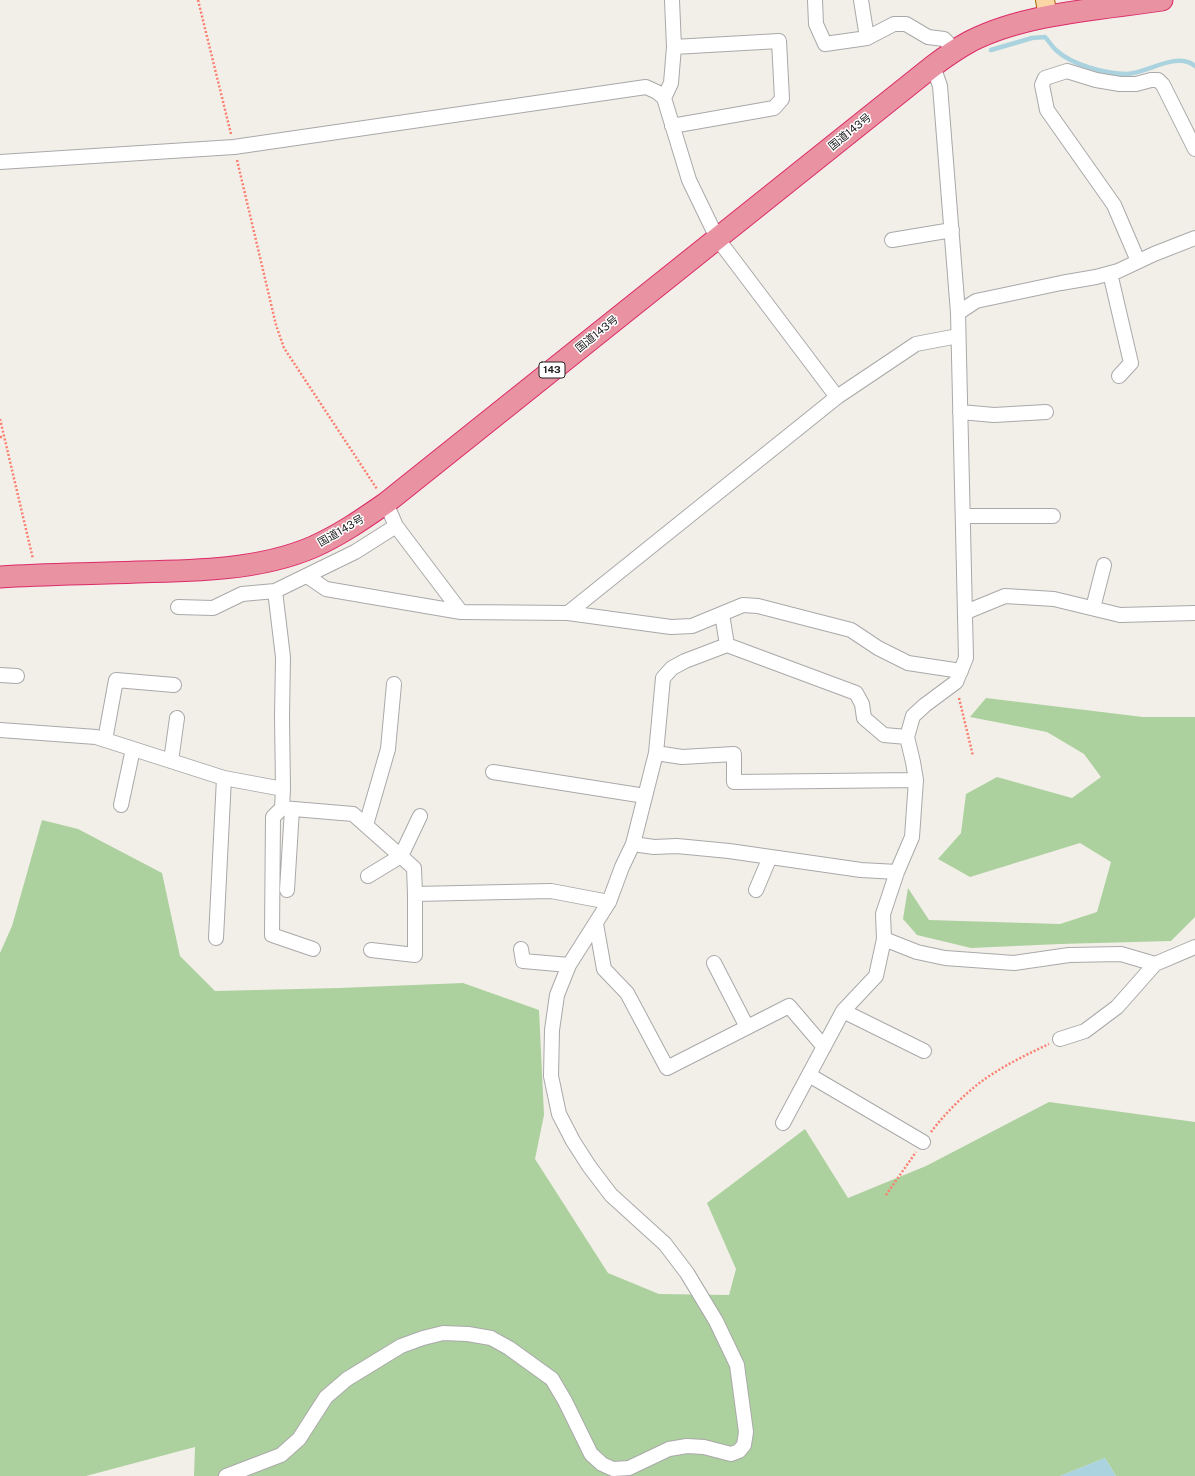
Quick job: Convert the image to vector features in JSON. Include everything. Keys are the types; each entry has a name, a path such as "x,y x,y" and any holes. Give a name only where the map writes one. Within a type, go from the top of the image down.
{"highway":[{"name":"国道143号","path":"0,577 225,568 280,557 312,547 342,533 386,503 933,66 956,50 972,40 1014,25 1046,8 1162,0"}],"street":[{"path":"664,98 671,83 674,47 672,0"},
{"path":"815,0 816,24 825,44 867,38 894,24 906,24 928,37 944,39 956,50"},
{"path":"861,0 867,38"},
{"path":"672,126 774,108 782,99 779,41 674,47"},
{"path":"783,1123 843,1011 876,976 884,939 883,914 897,872 912,837 916,780 907,737 913,716 958,677 966,658 964,516 958,313 940,86 933,66"},
{"path":"1138,261 1114,205 1047,110 1042,85 1045,78 1067,71 1096,80 1120,84 1136,84 1151,80 1158,80 1163,85 1195,149"},
{"path":"0,162 234,147 646,87 657,92 664,98 689,180 717,238 837,397"},
{"path":"892,240 952,230"},
{"path":"958,313 976,301 1110,273 1195,238"},
{"path":"1110,273 1130,362 1120,376"},
{"path":"568,613 837,397 916,344 958,336"},
{"path":"960,412 994,415 1046,412"},
{"path":"386,503 396,526 461,612"},
{"path":"964,516 1053,516"},
{"path":"178,607 213,608 242,594 275,591 354,552 396,526"},
{"path":"1093,608 1104,566"},
{"path":"307,576 326,589 461,612 568,613 670,627 692,626 743,605 758,606 850,630 878,648 908,664 958,677"},
{"path":"275,591 283,658 283,789 287,808 287,890"},
{"path":"966,612 1005,596 1054,599 1120,615 1195,613"},
{"path":"722,614 727,645"},
{"path":"226,1476 281,1455 299,1439 326,1397 347,1380 401,1346 443,1333 468,1334 491,1338 509,1348 552,1380 565,1401 591,1454 602,1464 613,1469 629,1468 669,1450 687,1446 704,1447 731,1454 739,1451 744,1445 746,1432 737,1365 716,1321 686,1273 665,1244 611,1195 589,1166 573,1141 559,1114 551,1076 552,1030 557,996 570,965 609,902 622,867 633,844 656,753 663,678 672,668 684,661 727,645 856,693 862,704 864,718 879,731 884,735 907,737"},
{"path":"0,675 17,676"},
{"path":"105,740 116,680 174,684"},
{"path":"366,825 388,749 394,684"},
{"path":"171,761 177,718"},
{"path":"0,730 96,737 224,778 283,789"},
{"path":"121,805 133,749"},
{"path":"656,753 682,757 734,754 734,782 916,780"},
{"path":"493,772 645,796"},
{"path":"216,938 224,778"},
{"path":"313,950 272,935 273,817 287,808 353,814 414,868 415,955 371,950"},
{"path":"368,876 401,856 420,816"},
{"path":"633,844 654,847 677,846 729,851 861,870 897,872"},
{"path":"756,890 770,857"},
{"path":"415,894 551,891 609,902"},
{"path":"596,924 604,969 627,993 667,1068 789,1006 824,1048"},
{"path":"884,939 917,952 946,958 1014,963 1070,955 1121,954 1156,964"},
{"path":"1060,1039 1084,1031 1116,1008 1156,964 1195,946"},
{"path":"521,949 522,961 570,965"},
{"path":"714,963 747,1027"},
{"path":"843,1011 924,1051"},
{"path":"809,1076 923,1142"}],"path":[{"path":"198,0 276,325 284,348 386,503"},
{"path":"0,419 37,575"},
{"path":"958,677 973,756"},
{"path":"984,1080 1028,1054 1060,1039"}],"green space":[{"path":"986,698 1143,717 1195,717 1195,917 1171,941 971,948 917,935 903,919 908,888 929,920 1060,924 1097,912 1111,862 1080,843 970,877 938,859 961,833 966,794 997,777 1072,798 1101,777 1084,754 1047,732 970,717"},
{"path":"42,820 78,829 162,873 180,956 215,991 463,983 539,1010 544,1115 535,1159 608,1273 659,1294 729,1295 736,1269 707,1203 805,1129 848,1198 926,1166 1049,1102 1195,1122 1195,1476 1116,1476 1105,1458 1060,1476 194,1476 195,1447 86,1476 0,1476 0,953 12,926"}],"water":[{"path":"1105,1458 1116,1476 1060,1476"}],"waterway":[{"path":"991,50 1032,38 1045,37 1054,48 1064,56 1090,68 1118,74 1135,73 1162,64 1180,61 1188,62 1195,66"}]}
